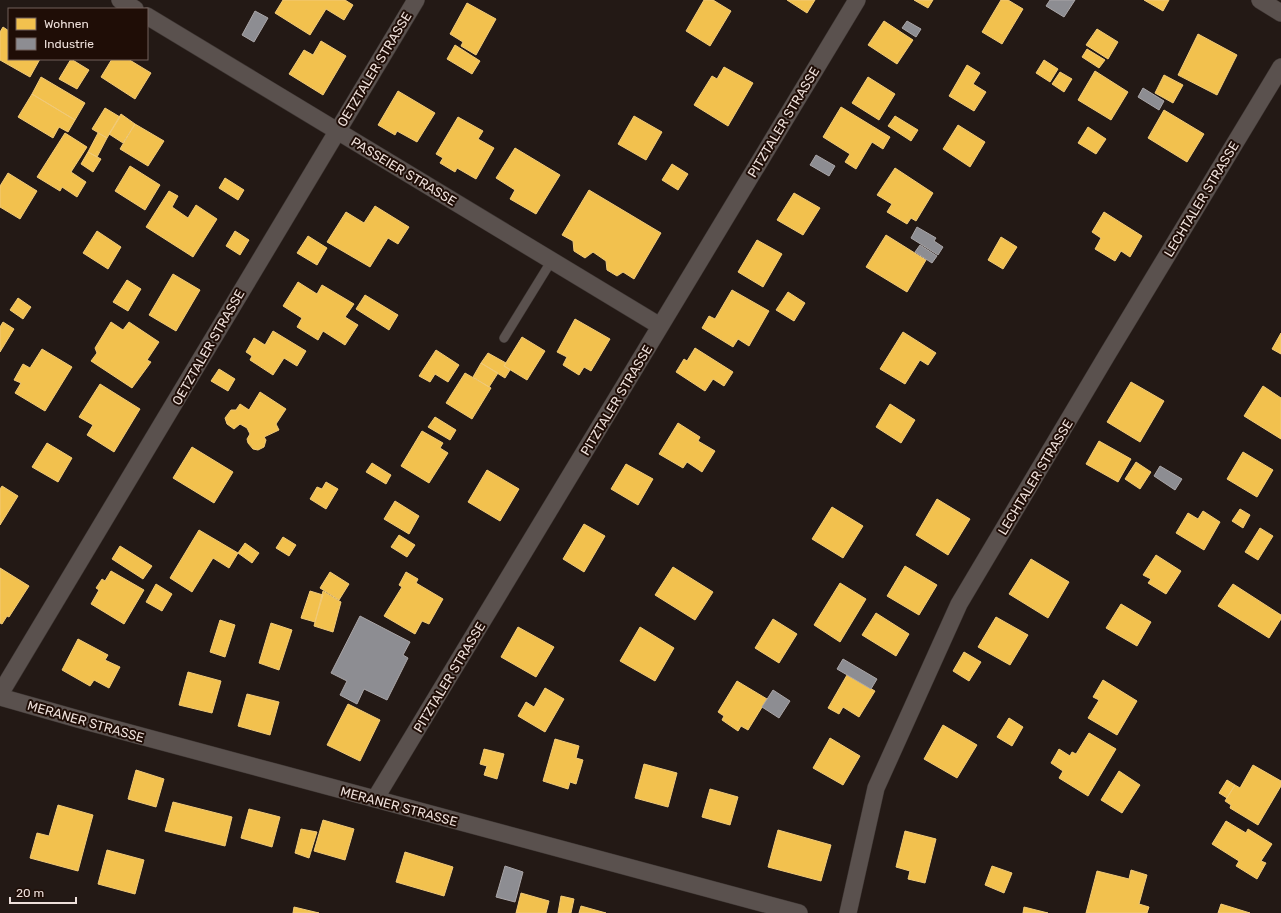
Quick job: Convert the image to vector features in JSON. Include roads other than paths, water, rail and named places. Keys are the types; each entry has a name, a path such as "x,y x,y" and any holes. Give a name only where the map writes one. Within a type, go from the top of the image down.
{"street":[{"path":"120,0 133,8"},
{"name":"OETZTALER STRASSE","path":"0,695 416,0"},
{"name":"PITZTALER STRASSE","path":"374,799 857,0"},
{"path":"1260,0 1281,13"},
{"name":"PASSEIER STRASSE","path":"148,17 660,326"},
{"name":"LECHTALER STRASSE","path":"848,913 876,788 959,604 1281,67"},
{"name":"MERANER STRASSE","path":"0,695 85,721 799,913"}],"lane":[{"path":"504,338 552,260"}]}
